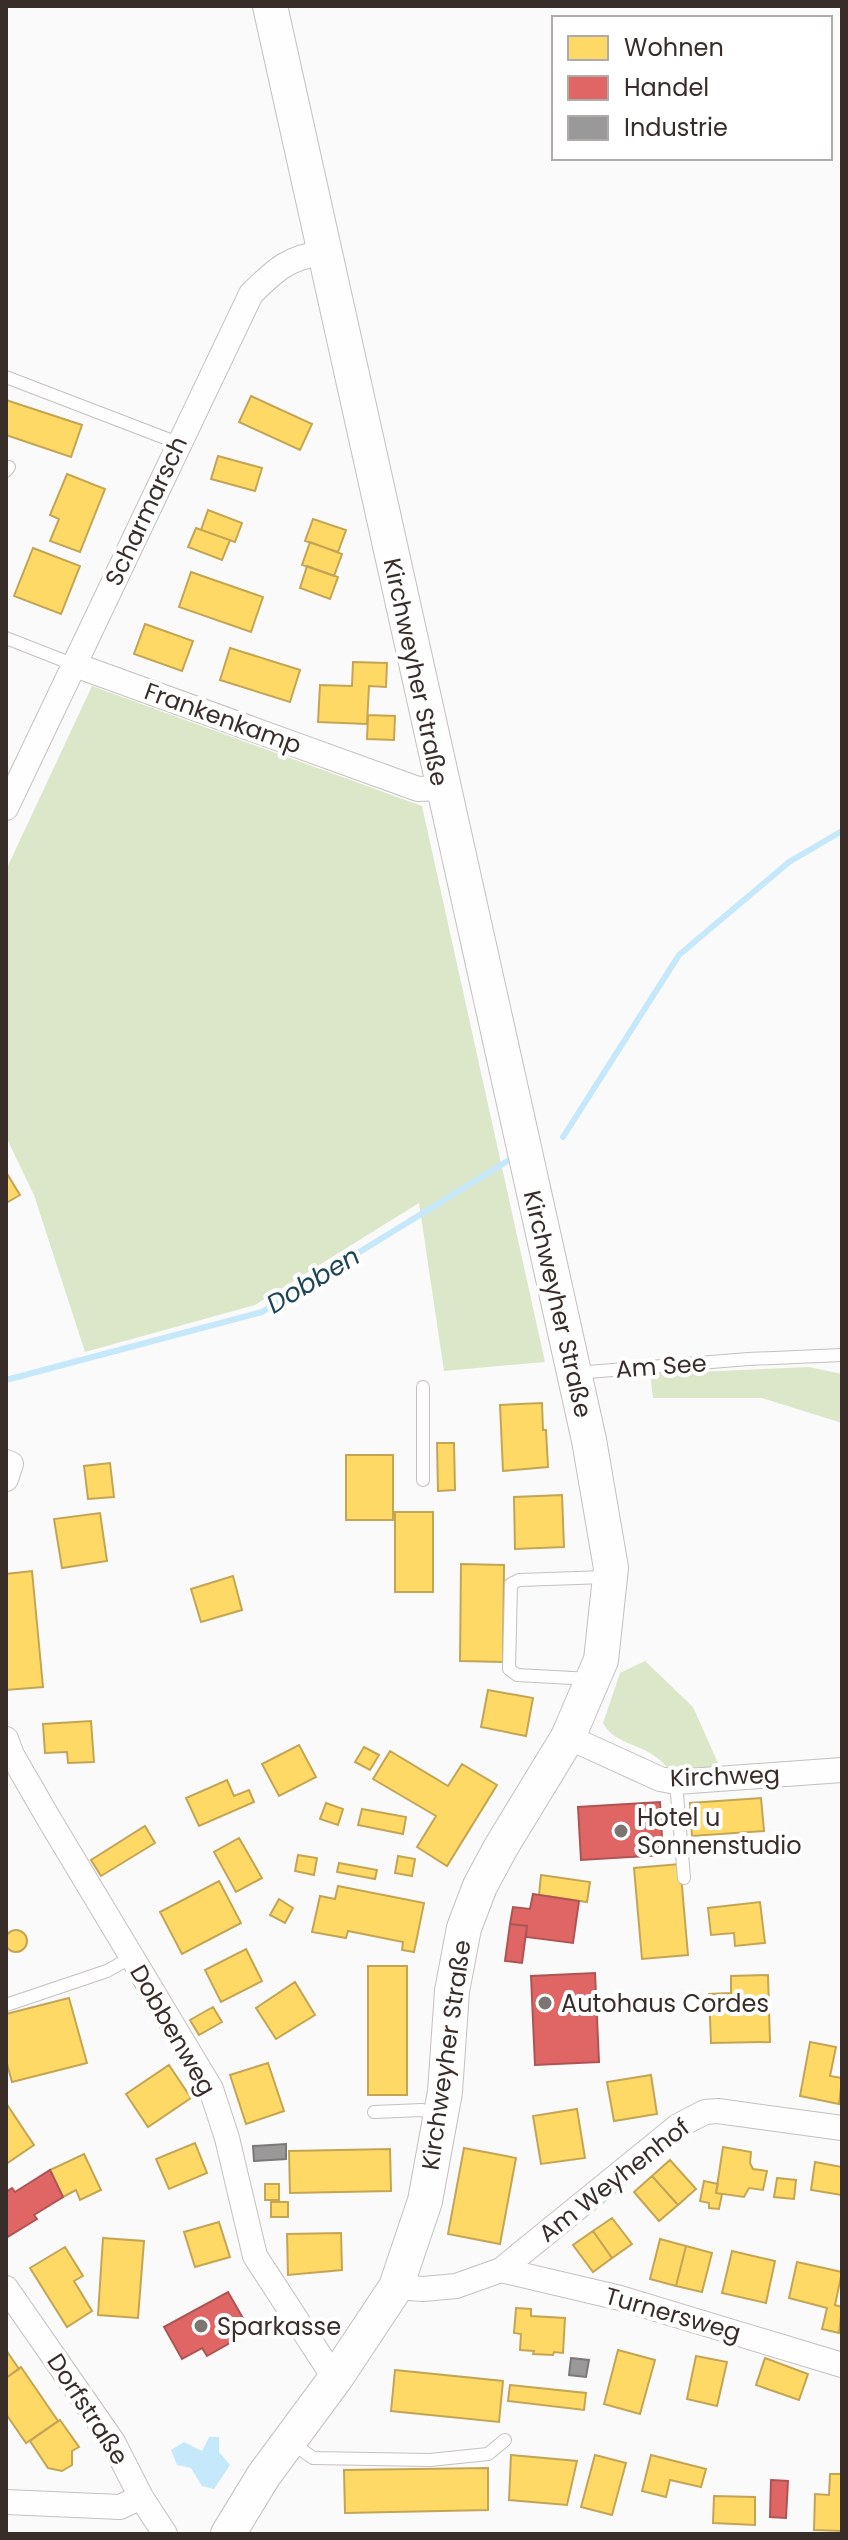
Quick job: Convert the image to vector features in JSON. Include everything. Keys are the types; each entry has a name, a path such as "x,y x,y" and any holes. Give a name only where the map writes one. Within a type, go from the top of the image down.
{"main road":[{"name":"Kirchweyher Straße","path":"234,2531 289,2441 396,2287 425,2201 445,2092 452,1991 464,1928 480,1886 501,1847 568,1737 601,1660 611,1568 589,1440 270,6"}],"street":[{"name":"Scharmarsch","path":"6,808 251,294 275,271 303,255 325,253"},
{"name":"Frankenkamp","path":"75,665 418,789 442,788"},
{"path":"6,1462 11,1464 6,1479"},
{"name":"Kirchweg","path":"568,1737 660,1779 676,1782 842,1770"},
{"name":"Dobbenweg","path":"6,1739 49,1819 211,2089 227,2138 255,2256 335,2379"},
{"name":"Am Weyhenhof","path":"396,2287 423,2289 456,2286 501,2270 678,2126 705,2112 733,2112 842,2128"},
{"name":"Turnersweg","path":"501,2270 620,2298 842,2365"},
{"name":"Dorfstraße","path":"6,2288 106,2431 141,2497 165,2534"},
{"path":"6,2502 120,2507 141,2497"}],"lane":[{"path":"6,377 178,443"},
{"name":"Frankenkamp","path":"6,638 75,665"},
{"name":"Am See","path":"573,1373 842,1355"},
{"path":"423,1387 423,1480"},
{"path":"593,1679 517,1675 509,1669 511,1584 519,1580 610,1577"},
{"path":"676,1782 684,1878"},
{"path":"6,2005 107,1971 132,1957"},
{"path":"374,2112 422,2110 441,2116"},
{"path":"289,2441 313,2458 430,2460 488,2454 505,2440"}],"green space":[{"path":"92,686 422,806 545,1362 444,1371 419,1203 255,1305 85,1352 34,1195 6,1137 6,870"},
{"path":"809,1367 842,1374 842,1423 762,1398 653,1398 650,1374"},
{"path":"645,1661 693,1707 718,1763 718,1770 675,1774 650,1753 607,1730 603,1723 620,1673"}],"water":[{"path":"209,2437 219,2437 219,2452 230,2465 214,2489 202,2486 191,2468 177,2465 171,2450 184,2442 202,2451"}],"building: Wohnen":[{"path":"251,396 312,424 300,450 239,422"},
{"path":"6,400 82,425 71,457 6,435"},
{"path":"218,456 262,468 255,491 211,479"},
{"path":"67,474 105,489 80,552 50,541 59,519 50,515"},
{"path":"208,510 242,523 235,542 201,530"},
{"path":"313,519 346,530 338,552 305,541"},
{"path":"196,528 230,540 222,560 188,547"},
{"path":"310,542 342,554 334,576 302,565"},
{"path":"33,548 80,566 61,614 14,596"},
{"path":"307,566 338,577 330,599 300,588"},
{"path":"191,572 263,597 251,632 179,607"},
{"path":"145,624 193,641 182,671 134,654"},
{"path":"230,648 300,670 290,702 220,680"},
{"path":"353,662 387,663 386,687 369,686 367,724 318,722 320,685 352,686"},
{"path":"368,715 395,716 394,740 367,739"},
{"path":"6,1172 20,1195 6,1203"},
{"path":"542,1403 548,1467 503,1471 500,1405"},
{"path":"437,1443 454,1443 455,1490 438,1491"},
{"path":"346,1455 393,1455 393,1520 346,1520"},
{"path":"110,1463 114,1497 88,1499 84,1466"},
{"path":"562,1495 564,1547 515,1549 514,1497"},
{"path":"395,1512 433,1512 433,1592 395,1592"},
{"path":"100,1513 107,1561 62,1568 54,1519"},
{"path":"461,1564 504,1565 503,1662 460,1661"},
{"path":"32,1571 43,1687 6,1690 6,1574"},
{"path":"233,1576 242,1610 201,1622 191,1589"},
{"path":"488,1690 533,1698 526,1736 481,1727"},
{"path":"91,1721 94,1762 68,1763 67,1752 45,1753 43,1724"},
{"path":"299,1745 316,1777 279,1796 262,1764"},
{"path":"364,1747 379,1755 370,1770 355,1762"},
{"path":"390,1751 448,1786 462,1764 497,1785 447,1866 417,1847 436,1816 373,1779"},
{"path":"227,1780 234,1796 249,1790 254,1802 199,1826 186,1798"},
{"path":"761,1798 764,1831 692,1836 690,1803"},
{"path":"326,1803 343,1809 338,1825 320,1819"},
{"path":"362,1809 406,1817 403,1834 358,1825"},
{"path":"145,1826 155,1843 101,1876 91,1860"},
{"path":"239,1838 262,1878 236,1892 214,1852"},
{"path":"298,1855 317,1858 314,1875 295,1871"},
{"path":"398,1856 415,1859 412,1876 395,1873"},
{"path":"339,1863 377,1870 375,1879 337,1872"},
{"path":"680,1864 688,1955 642,1959 634,1868"},
{"path":"541,1875 590,1882 587,1902 539,1895"},
{"path":"219,1881 241,1923 182,1954 160,1912"},
{"path":"338,1886 424,1903 414,1952 402,1950 403,1942 348,1931 346,1938 312,1932 320,1896 335,1899"},
{"path":"279,1899 293,1908 285,1923 270,1915"},
{"path":"760,1902 765,1943 735,1946 734,1933 711,1935 708,1908"},
{"path":"16,1930 24,1933 27,1941 24,1949 16,1952 8,1949 5,1941 8,1933"},
{"path":"246,1949 262,1981 221,2002 205,1970"},
{"path":"368,1966 407,1966 407,2095 368,2095"},
{"path":"768,1975 770,2042 711,2043 709,1994 731,1993 731,1976"},
{"path":"295,1982 315,2015 276,2039 256,2008"},
{"path":"69,1998 87,2063 12,2082 6,2060 6,2014"},
{"path":"213,2007 222,2022 199,2035 190,2020"},
{"path":"810,2042 836,2047 830,2076 842,2078 839,2104 800,2096"},
{"path":"268,2063 284,2111 246,2124 230,2075"},
{"path":"169,2065 191,2098 148,2127 126,2094"},
{"path":"651,2075 657,2114 614,2121 607,2082"},
{"path":"6,2103 34,2145 6,2164"},
{"path":"577,2109 585,2158 541,2164 533,2116"},
{"path":"195,2143 207,2173 169,2189 156,2159"},
{"path":"723,2147 751,2152 753,2169 767,2171 763,2190 749,2188 744,2197 716,2193"},
{"path":"464,2148 516,2158 500,2244 448,2234"},
{"path":"390,2149 391,2191 290,2193 289,2151"},
{"path":"84,2154 101,2190 80,2200 76,2190 63,2197 50,2170"},
{"path":"670,2160 696,2189 678,2205 652,2176"},
{"path":"815,2162 842,2167 842,2195 811,2190"},
{"path":"652,2176 678,2205 659,2221 634,2192"},
{"path":"777,2178 796,2180 794,2199 774,2197"},
{"path":"704,2181 718,2184 716,2193 722,2194 719,2209 709,2208 709,2203 700,2201"},
{"path":"265,2184 279,2184 279,2200 265,2200"},
{"path":"271,2202 288,2202 288,2217 271,2217"},
{"path":"612,2218 632,2244 612,2258 593,2231"},
{"path":"219,2222 230,2257 195,2267 184,2232"},
{"path":"593,2231 612,2258 593,2272 573,2245"},
{"path":"341,2233 342,2270 288,2275 287,2234"},
{"path":"103,2238 144,2241 138,2318 98,2315"},
{"path":"660,2239 686,2246 676,2286 650,2279"},
{"path":"686,2246 712,2253 702,2292 676,2286"},
{"path":"65,2247 83,2276 74,2281 92,2311 67,2327 30,2268"},
{"path":"732,2251 775,2261 766,2303 722,2293"},
{"path":"797,2262 842,2272 835,2305 842,2307 839,2333 822,2329 827,2308 789,2298"},
{"path":"516,2308 531,2309 531,2316 565,2318 563,2353 533,2354 534,2351 520,2350 521,2334 514,2333"},
{"path":"6,2350 19,2369 6,2378"},
{"path":"618,2350 655,2360 640,2414 604,2404"},
{"path":"696,2356 727,2362 717,2406 687,2399"},
{"path":"765,2358 808,2374 799,2400 756,2385"},
{"path":"21,2367 58,2421 26,2443 6,2414 6,2378"},
{"path":"395,2370 503,2381 499,2422 391,2411"},
{"path":"510,2385 586,2393 584,2410 508,2401"},
{"path":"60,2420 79,2447 72,2451 72,2465 62,2471 48,2468 30,2441"},
{"path":"511,2455 577,2461 567,2505 509,2500"},
{"path":"595,2455 626,2463 612,2515 581,2507"},
{"path":"651,2455 706,2469 701,2487 670,2480 666,2497 642,2491"},
{"path":"488,2468 488,2510 345,2513 344,2470"},
{"path":"830,2474 842,2474 842,2531 814,2530 815,2494 829,2495"},
{"path":"714,2496 755,2497 755,2525 713,2523"}],"building: Handel":[{"name":"Hotel u Sonnenstudio","path":"660,1802 663,1855 581,1860 578,1807"},
{"path":"533,1894 579,1901 573,1943 526,1937 527,1926 510,1924 513,1907 530,1909"},
{"path":"510,1924 527,1926 522,1963 505,1961"},
{"path":"595,1973 599,2062 535,2065 531,1976"},
{"path":"50,2170 63,2197 34,2215 37,2219 6,2238 6,2192 12,2188 15,2192"},
{"name":"Sparkasse","path":"228,2292 244,2320 236,2325 242,2336 207,2356 202,2348 182,2359 164,2327"},
{"path":"771,2480 788,2481 786,2518 770,2517"}],"building: Industrie":[{"path":"286,2144 286,2159 254,2161 253,2146"},
{"path":"571,2358 589,2360 586,2377 569,2375"}],"waterway":[{"name":"Dobben","path":"563,1137 679,955 789,862 842,831"},
{"name":"Dobben","path":"6,1380 262,1312 509,1160"}],"place":[{"name":"Hotel u Sonnenstudio","path":"621,1831"},
{"name":"Autohaus Cordes","path":"545,2003"},
{"name":"Sparkasse","path":"201,2326"}]}
